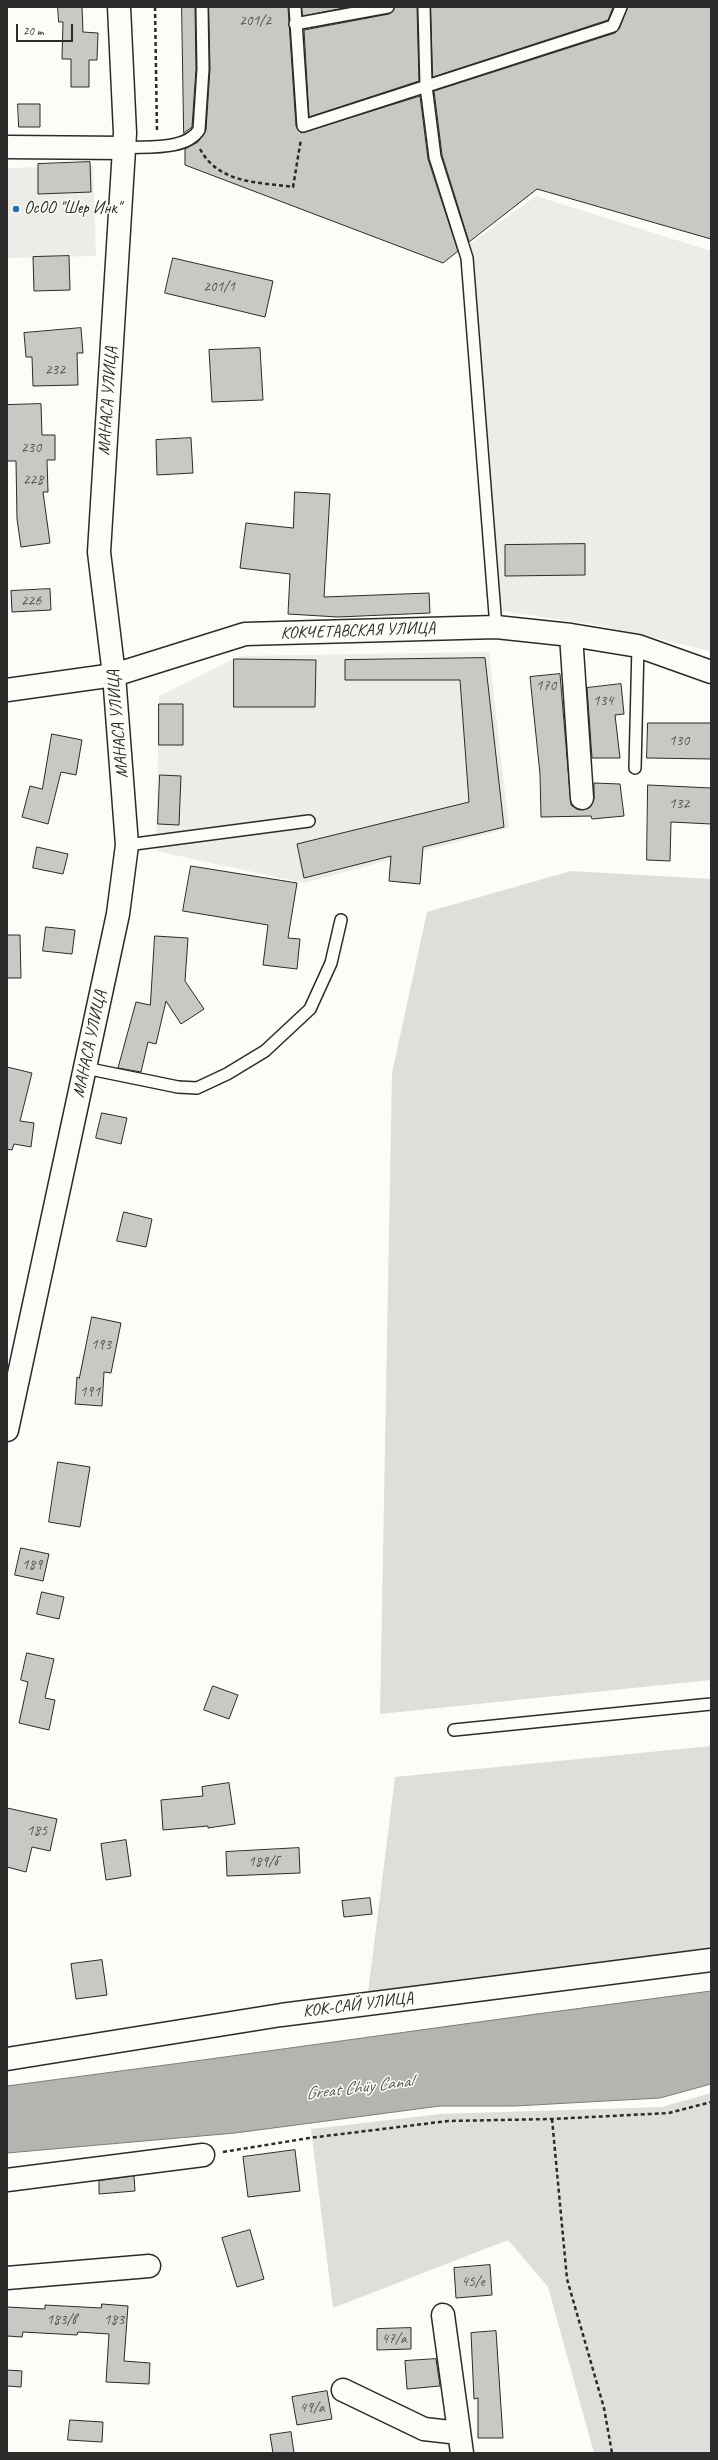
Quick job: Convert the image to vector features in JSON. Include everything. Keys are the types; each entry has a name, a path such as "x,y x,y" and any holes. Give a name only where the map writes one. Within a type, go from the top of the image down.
{"street":[{"name":"МАНАСА УЛИЦА","path":"7,1430 118,914 127,845 114,675 98,552 124,148 118,7"},
{"path":"7,148 124,148"},
{"name":"КОКЧЕТАВСКАЯ УЛИЦА","path":"7,690 114,675 245,634 496,627 571,635 638,646 711,672"},
{"path":"571,635 582,798"},
{"name":"КОК-САЙ УЛИЦА","path":"7,2059 281,2015 711,1960"},
{"path":"7,2180 202,2155"},
{"path":"7,2278 149,2266"},
{"path":"343,2390 424,2429 460,2443 443,2315"}],"lane":[{"path":"124,148 181,144 194,138 201,121 204,69 202,7"},
{"path":"295,7 303,126 613,26 621,7"},
{"path":"295,24 388,7"},
{"path":"424,7 426,86 435,157 467,258 496,627"},
{"path":"635,768 638,646"},
{"path":"127,845 309,821"},
{"path":"85,1068 178,1087 197,1088 227,1074 265,1051 310,1009 331,963 341,920"},
{"path":"454,1730 711,1704"}],"path":[{"path":"155,7 159,145"},
{"path":"194,138 206,161 231,178 293,187 303,126"},
{"path":"202,2155 309,2138 448,2121 552,2119 669,2113 711,2102"},
{"path":"552,2119 567,2279 604,2408 612,2453"}],"shaded area":[{"name":"ОсОО \"Шер Инк\"","path":"93,166 96,256 7,258 7,168"},
{"path":"536,196 711,251 711,651 598,625 494,610 470,244"},
{"path":"489,652 509,828 304,883 156,851 159,696 240,656"},
{"path":"571,871 711,879 711,1680 380,1714 392,1073 427,912"},
{"path":"711,1746 711,1948 368,1992 395,1777"},
{"path":"711,2093 711,2453 594,2453 548,2287 508,2240 333,2308 311,2129 441,2114 662,2107"}],"water":[{"name":"Great Chüy Canal","path":"711,1991 711,2084 660,2098 515,2106 440,2106 235,2133 7,2153 7,2086"}],"building":[{"path":"58,7 82,7 83,32 98,33 97,60 89,60 89,87 71,87 71,59 62,59 63,22 59,22"},
{"path":"182,7 195,7 196,69 192,127 184,133"},
{"path":"209,7 288,7 296,126 301,133 420,96 428,159 458,251 443,263 185,165 185,149 198,142 206,130 210,69"},
{"path":"302,7 349,7 303,16"},
{"path":"395,7 417,7 419,81 309,117 304,30 389,14"},
{"path":"431,7 613,7 608,20 433,77"},
{"path":"628,7 711,7 711,239 537,189 469,242 442,155 434,91 615,33 619,29"},
{"path":"18,104 40,104 40,127 19,127"},
{"path":"90,162 91,192 38,194 38,164"},
{"path":"69,256 70,290 34,291 33,257"},
{"path":"173,258 273,281 265,317 165,293"},
{"path":"81,328 83,353 77,353 78,385 33,386 32,357 26,357 24,333"},
{"path":"260,348 263,400 212,402 209,350"},
{"path":"41,404 42,435 55,435 55,460 47,460 48,492 43,492 50,543 21,547 17,519 16,461 7,461 7,405"},
{"path":"191,438 193,473 157,475 156,440"},
{"path":"295,492 330,494 324,597 429,593 430,613 338,617 288,614 290,574 240,568 246,523 293,528"},
{"path":"585,544 585,575 505,576 505,545"},
{"path":"50,589 51,610 12,612 11,591"},
{"path":"485,658 504,827 423,847 420,884 389,881 391,856 304,878 297,844 469,802 460,680 345,680 345,660"},
{"path":"234,659 316,660 315,707 234,707"},
{"path":"560,674 571,805 577,809 589,808 594,798 594,783 620,784 624,816 592,819 591,816 541,817 540,774 530,677"},
{"path":"621,684 624,714 615,715 620,758 592,758 587,688"},
{"path":"159,704 183,704 183,745 159,745"},
{"path":"648,723 711,723 711,759 647,758"},
{"path":"52,734 82,740 76,775 61,772 48,824 22,817 30,786 42,789"},
{"path":"160,775 181,776 179,825 158,824"},
{"path":"648,785 711,788 711,824 671,822 670,861 647,860"},
{"path":"37,847 68,854 63,874 33,868"},
{"path":"191,866 297,883 288,938 300,939 297,969 263,965 268,925 183,911"},
{"path":"46,927 75,930 72,954 43,951"},
{"path":"7,935 20,935 21,978 7,978"},
{"path":"155,936 188,938 185,981 204,1009 181,1024 166,1001 156,1044 148,1042 141,1072 118,1068 136,1002 150,1005"},
{"path":"7,1067 32,1073 20,1121 34,1123 31,1147 14,1144 12,1150 7,1149"},
{"path":"102,1113 127,1118 121,1144 96,1138"},
{"path":"124,1212 152,1219 146,1247 117,1241"},
{"path":"92,1317 121,1323 111,1373 104,1372 102,1406 75,1404 77,1377 79,1378"},
{"path":"58,1462 90,1467 80,1527 49,1522"},
{"path":"21,1548 49,1554 43,1581 15,1575"},
{"path":"42,1592 64,1597 59,1619 37,1614"},
{"path":"27,1653 54,1659 45,1698 55,1700 49,1730 19,1723 28,1682 21,1680"},
{"path":"213,1686 238,1695 229,1719 204,1710"},
{"path":"229,1783 235,1824 208,1828 208,1826 163,1830 161,1800 203,1796 202,1787"},
{"path":"7,1808 57,1819 50,1851 32,1847 26,1872 7,1867"},
{"path":"126,1840 131,1876 106,1880 101,1844"},
{"path":"299,1848 300,1873 227,1876 226,1852"},
{"path":"370,1898 372,1914 344,1917 342,1901"},
{"path":"102,1960 107,1995 76,1999 71,1964"},
{"path":"295,2150 300,2191 248,2197 243,2157"},
{"path":"134,2176 135,2191 99,2194 99,2181"},
{"path":"250,2230 264,2279 237,2287 222,2238"},
{"path":"490,2265 492,2295 456,2298 454,2268"},
{"path":"102,2304 128,2306 124,2361 150,2363 149,2384 106,2382 109,2334 78,2332 77,2335 23,2332 22,2337 7,2336 7,2307 45,2309 45,2305 101,2308"},
{"path":"411,2328 411,2349 377,2350 377,2329"},
{"path":"496,2331 503,2438 478,2438 478,2398 474,2399 471,2333"},
{"path":"436,2359 440,2386 407,2389 405,2361"},
{"path":"7,2370 22,2371 21,2387 7,2386"},
{"path":"327,2391 332,2419 297,2425 292,2397"},
{"path":"70,2420 103,2422 102,2442 68,2440"},
{"path":"291,2432 294,2453 273,2453 270,2435"}],"place":[{"name":"ОсОО \"Шер Инк\"","path":"16,209"}]}
